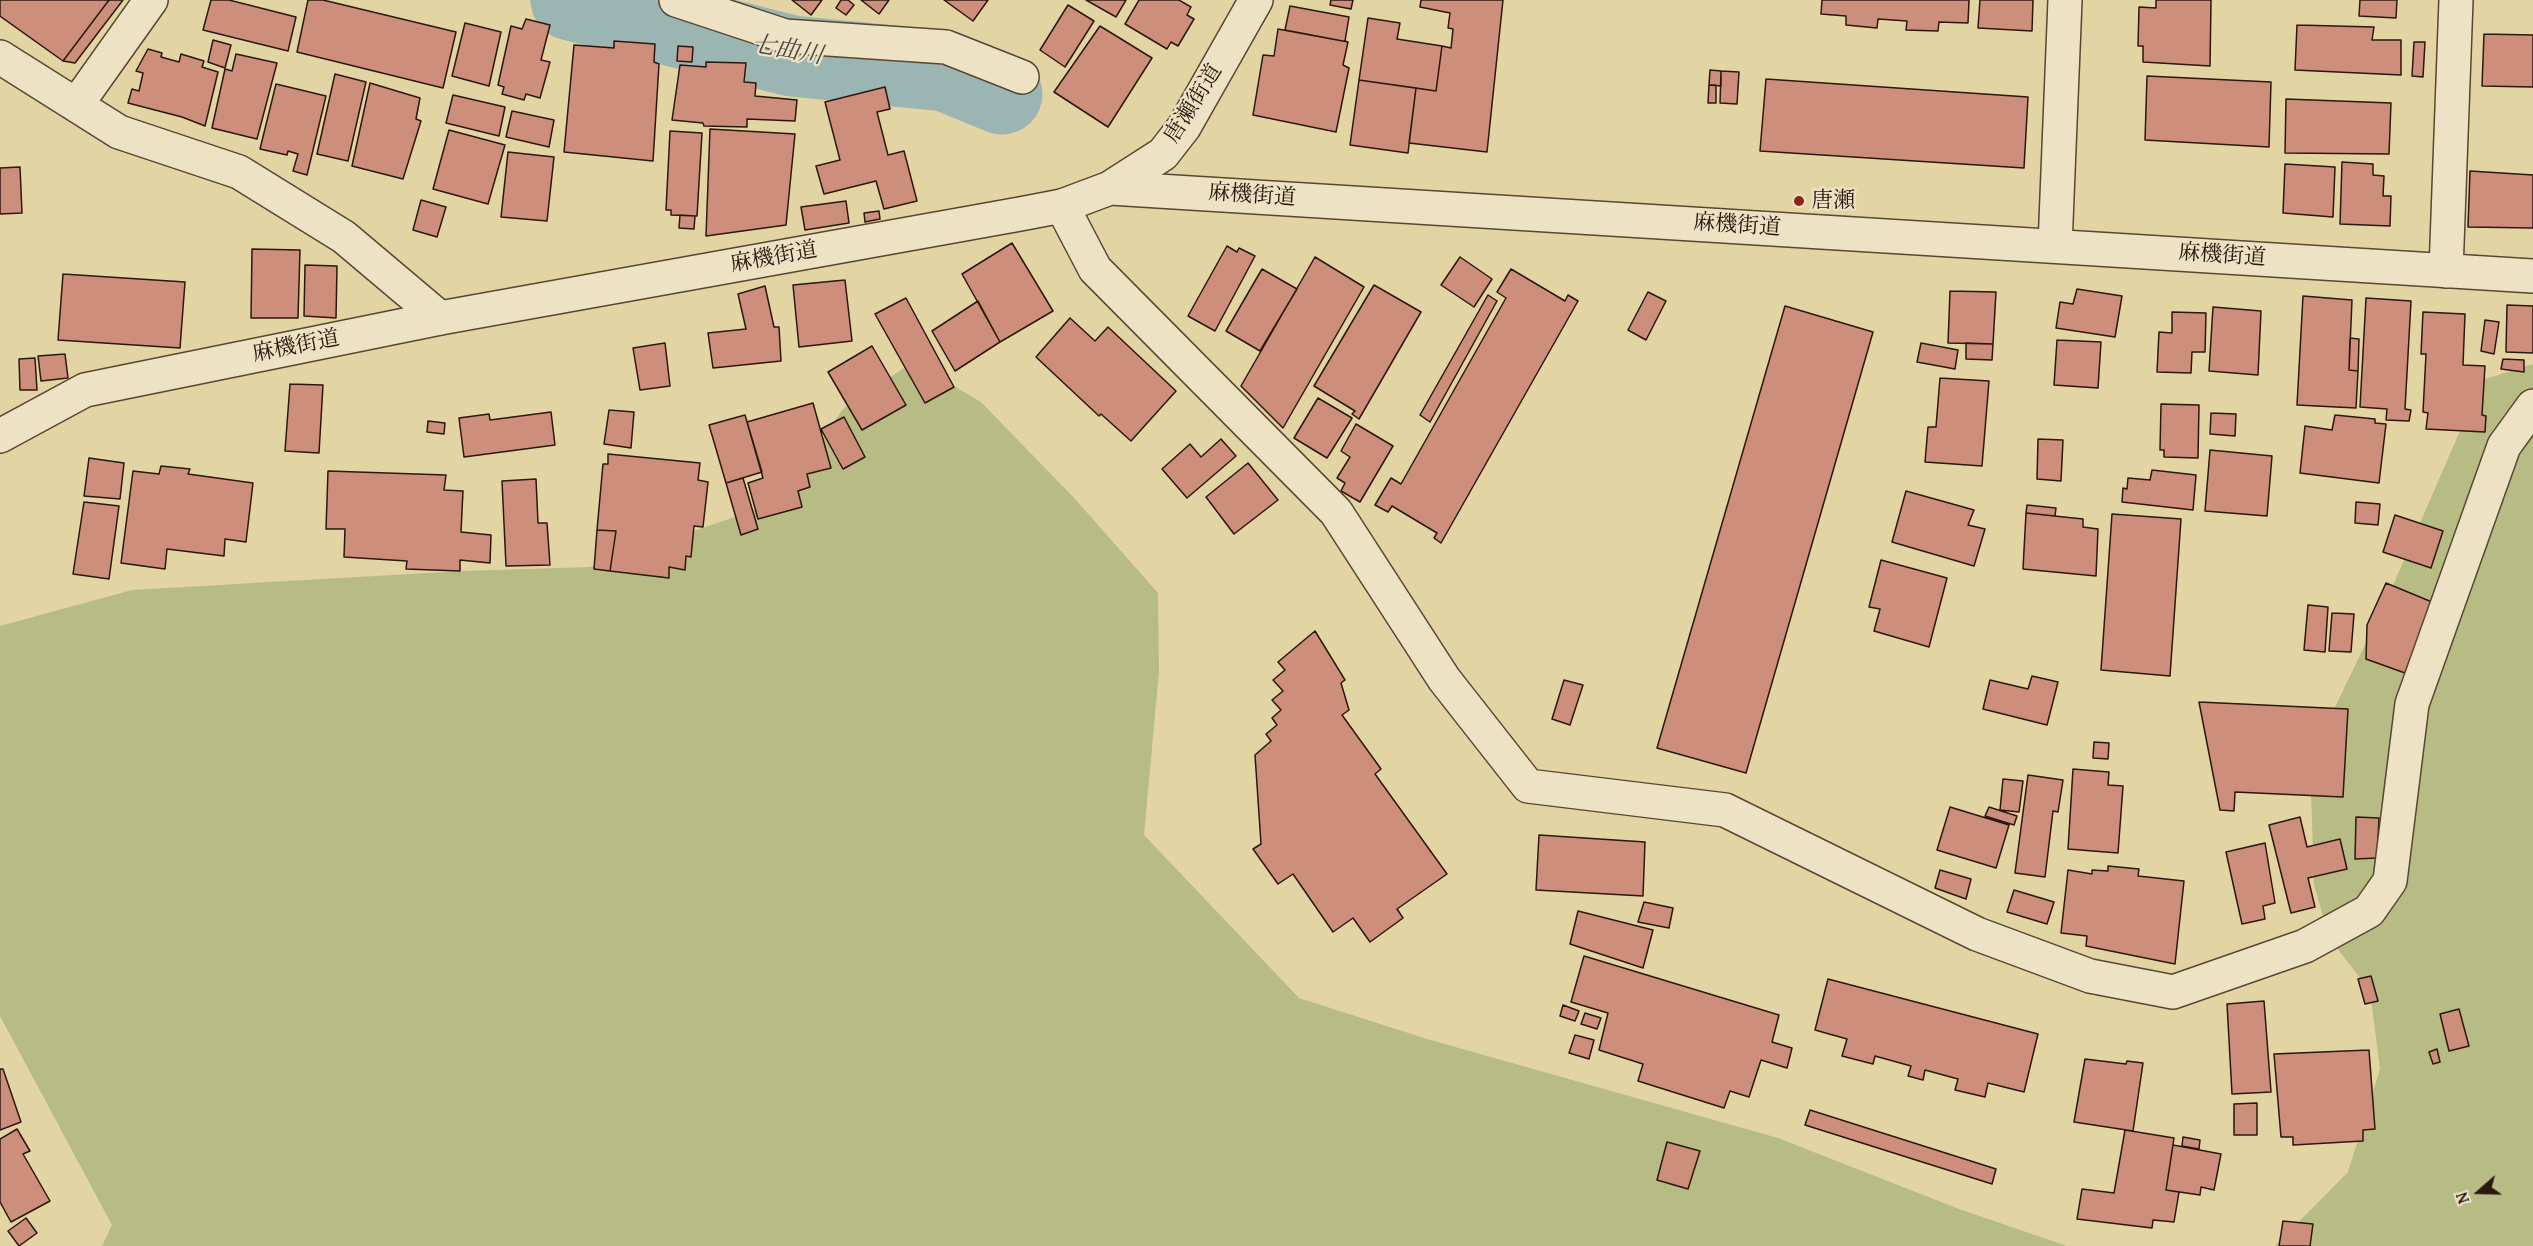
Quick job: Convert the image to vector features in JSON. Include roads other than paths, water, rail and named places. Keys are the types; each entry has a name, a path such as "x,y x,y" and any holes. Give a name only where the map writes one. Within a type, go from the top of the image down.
{"street":[{"path":"77,104 151,0"},
{"path":"676,0 785,36 946,47 1022,77"},
{"path":"2055,246 2065,0"},
{"path":"2446,270 2456,0"},
{"name":"唐瀬街道","path":"1110,188 1163,154 1184,127 1249,3"},
{"path":"0,57 43,87 77,104 119,132 239,172 344,237 440,318"},
{"name":"麻機街道","path":"0,436 85,390 440,318 1062,206 1110,188 2533,276"},
{"path":"1062,206 1095,269 1336,512 1444,679 1528,786 1725,810 1977,934 2090,976 2174,992 2305,946 2369,911 2390,881 2412,704 2504,446 2533,406"}],"waterway":[{"name":"七曲川","path":"571,0 792,56 946,71 1002,94"}],"place":[{"name":"唐瀬","path":"1799,201"}]}
